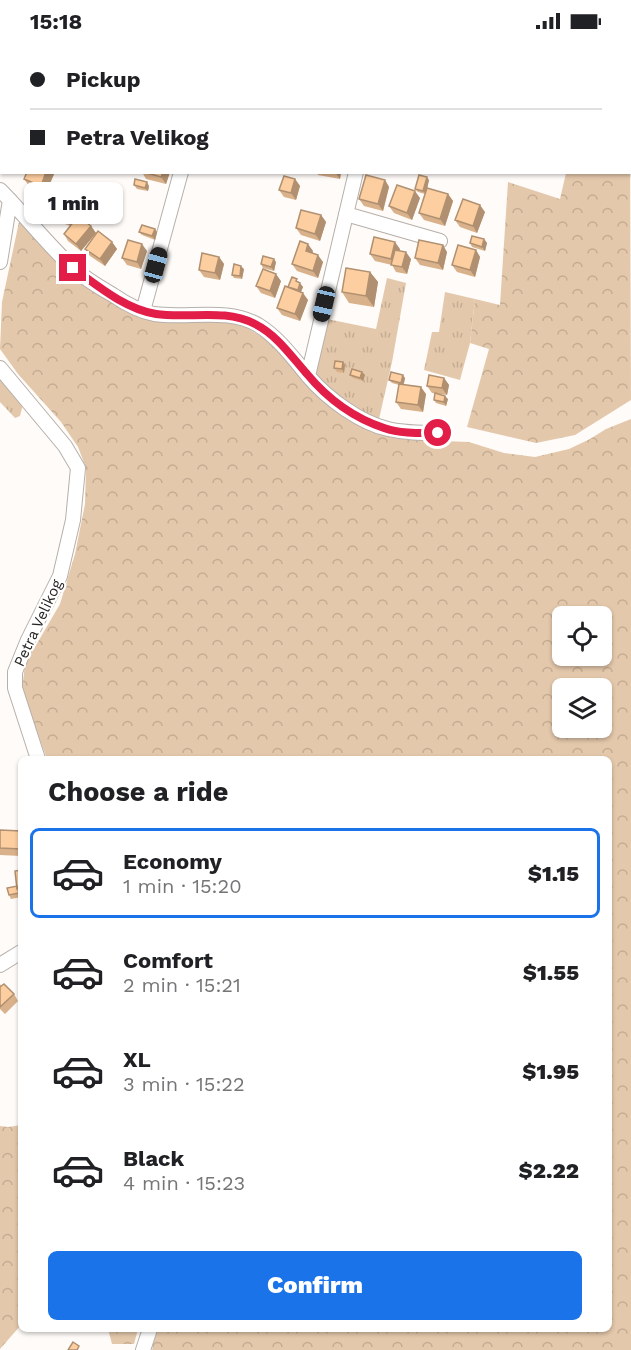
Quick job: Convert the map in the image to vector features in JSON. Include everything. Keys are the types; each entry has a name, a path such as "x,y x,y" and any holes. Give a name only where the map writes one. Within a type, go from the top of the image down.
{"street":[{"path":"143,311 180,174"},
{"path":"308,376 356,174"},
{"path":"5,195 73,268 124,303 143,311 172,315 213,315 243,319 256,324 285,347 320,389 336,402 385,429 438,433"},
{"path":"0,262 5,195"},
{"path":"346,214 440,241"},
{"name":"Petra Velikog","path":"0,368 65,446 78,468 73,520 60,576 28,640 15,672 15,688 37,756"},
{"path":"0,965 18,954"},
{"path":"143,1350 149,1332"}],"green space":[{"path":"566,174 630,174 631,400 575,435 536,443 467,427 489,349 470,343 475,299 500,305 508,182 560,199"},
{"path":"19,222 26,223 72,277 126,312 165,320 228,322 247,328 273,344 311,389 339,413 371,431 393,438 469,442 504,453 535,457 569,449 606,429 631,419 631,1350 152,1350 155,1332 612,1332 612,756 46,756 22,691 25,664 60,604 75,554 85,504 86,468 78,447 61,422 18,374 0,349 2,302"},
{"path":"387,278 406,283 379,419 344,405 317,376 315,369 327,319 376,329"},
{"path":"445,292 475,299 470,343 460,380 424,370 432,332 439,332"},
{"path":"0,378 23,404 20,416 15,418 0,402"},
{"path":"18,1125 18,1328 0,1349 0,1126"},
{"path":"109,1332 137,1332 134,1344 112,1344"}],"building":[{"path":"26,174 45,174 41,186 24,179"},
{"path":"366,175 385,180 378,204 359,199"},
{"path":"419,175 427,177 423,191 415,189"},
{"path":"284,176 295,179 291,193 279,190"},
{"path":"135,179 147,182 145,188 134,185"},
{"path":"397,185 415,191 407,213 389,206"},
{"path":"427,188 448,194 440,219 419,213"},
{"path":"463,199 480,205 473,226 455,220"},
{"path":"69,209 76,213 70,224 63,220"},
{"path":"301,210 321,215 315,234 296,228"},
{"path":"78,216 91,226 76,244 64,234"},
{"path":"142,225 155,229 152,236 139,232"},
{"path":"98,231 112,242 100,259 85,249"},
{"path":"472,236 484,239 482,247 470,243"},
{"path":"374,237 395,242 391,259 370,254"},
{"path":"128,240 142,244 137,262 122,258"},
{"path":"419,240 443,245 438,263 415,258"},
{"path":"300,241 308,244 306,251 318,255 313,271 292,264"},
{"path":"458,245 476,250 470,270 452,265"},
{"path":"395,250 406,252 402,267 391,265"},
{"path":"202,253 219,257 215,273 199,270"},
{"path":"263,256 274,259 271,267 261,264"},
{"path":"234,264 241,266 240,276 232,275"},
{"path":"346,268 370,272 366,296 342,292"},
{"path":"263,269 276,274 270,291 256,286"},
{"path":"292,277 300,283 298,290 288,287"},
{"path":"285,286 303,293 295,314 277,308"},
{"path":"335,361 343,362 342,369 334,368"},
{"path":"352,369 362,372 360,378 350,375"},
{"path":"391,372 403,375 401,383 389,380"},
{"path":"429,375 444,378 442,388 427,386"},
{"path":"399,384 421,387 418,405 396,402"},
{"path":"435,393 445,396 444,402 434,400"},
{"path":"0,830 18,831 18,849 0,848"},
{"path":"18,870 17,889 15,871"},
{"path":"17,886 18,893 9,895 7,888"},
{"path":"4,984 14,994 0,1007 0,987"},
{"path":"73,1342 79,1346 77,1350 68,1350"}],"route":[{"path":"73,268 124,303 143,311 172,315 213,315 243,319 256,324 285,347 320,389 355,415 385,429 438,433"}]}
